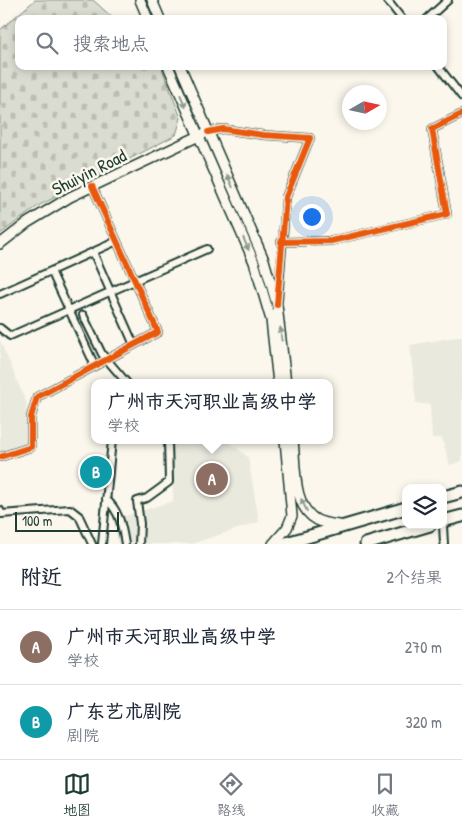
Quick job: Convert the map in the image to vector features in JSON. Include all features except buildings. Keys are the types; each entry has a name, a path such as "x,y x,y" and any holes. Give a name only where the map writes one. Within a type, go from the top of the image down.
{"highway":[{"path":"447,496 462,492"},
{"path":"283,544 402,509"},
{"path":"447,520 462,516"},
{"path":"366,544 417,529"}],"main road":[{"path":"140,0 146,15"},
{"path":"152,0 158,15"},
{"path":"170,70 254,262 271,320 278,379"},
{"path":"182,70 264,260 277,305 286,379"},
{"name":"Shuiyin Road","path":"0,244 44,212 92,186 208,132"},
{"path":"273,544 288,528 292,516 285,444"},
{"path":"293,444 299,493 303,507 319,521 344,526"}],"street":[{"path":"388,0 399,15"},
{"path":"431,15 448,0"},
{"path":"441,70 462,97"},
{"path":"281,242 331,241 447,214 432,129 462,114"},
{"path":"208,132 223,129 262,135 310,138 286,197 277,305"},
{"path":"0,457 31,447 31,417 37,397 158,332 92,186"},
{"path":"0,294 116,241"},
{"path":"0,328 10,336 207,249"},
{"path":"93,252 134,345"},
{"path":"51,271 95,366"},
{"path":"83,315 107,360 124,379"},
{"path":"102,544 112,444"},
{"path":"139,544 140,524 137,500 147,498 168,482 168,444"},
{"path":"106,499 116,508 122,524 125,544"},
{"path":"0,510 1,514 70,509 79,516 92,544"},
{"path":"443,529 444,544"}],"shaded area":[{"path":"462,336 462,461 450,465 442,438 432,438 430,405 416,403 410,345"},
{"path":"0,340 26,402 30,444 0,455"},
{"path":"172,444 231,444 248,457 259,522 191,544 118,544 113,520 173,501"}],"green space":[{"path":"35,0 93,0 110,15 18,15"},
{"path":"15,17 15,70 163,70 181,118 176,135 38,206 0,234 0,30"}],"cycle path":[{"path":"281,242 331,241 447,214 432,129 462,114"},
{"path":"208,132 223,129 263,135 310,138 286,197 277,305"},
{"path":"0,457 31,447 31,417 37,397 158,332 92,186"}],"place":[{"name":"广东艺术剧院","path":"96,472"},
{"name":"广州市天河职业高级中学","path":"212,479"}]}
